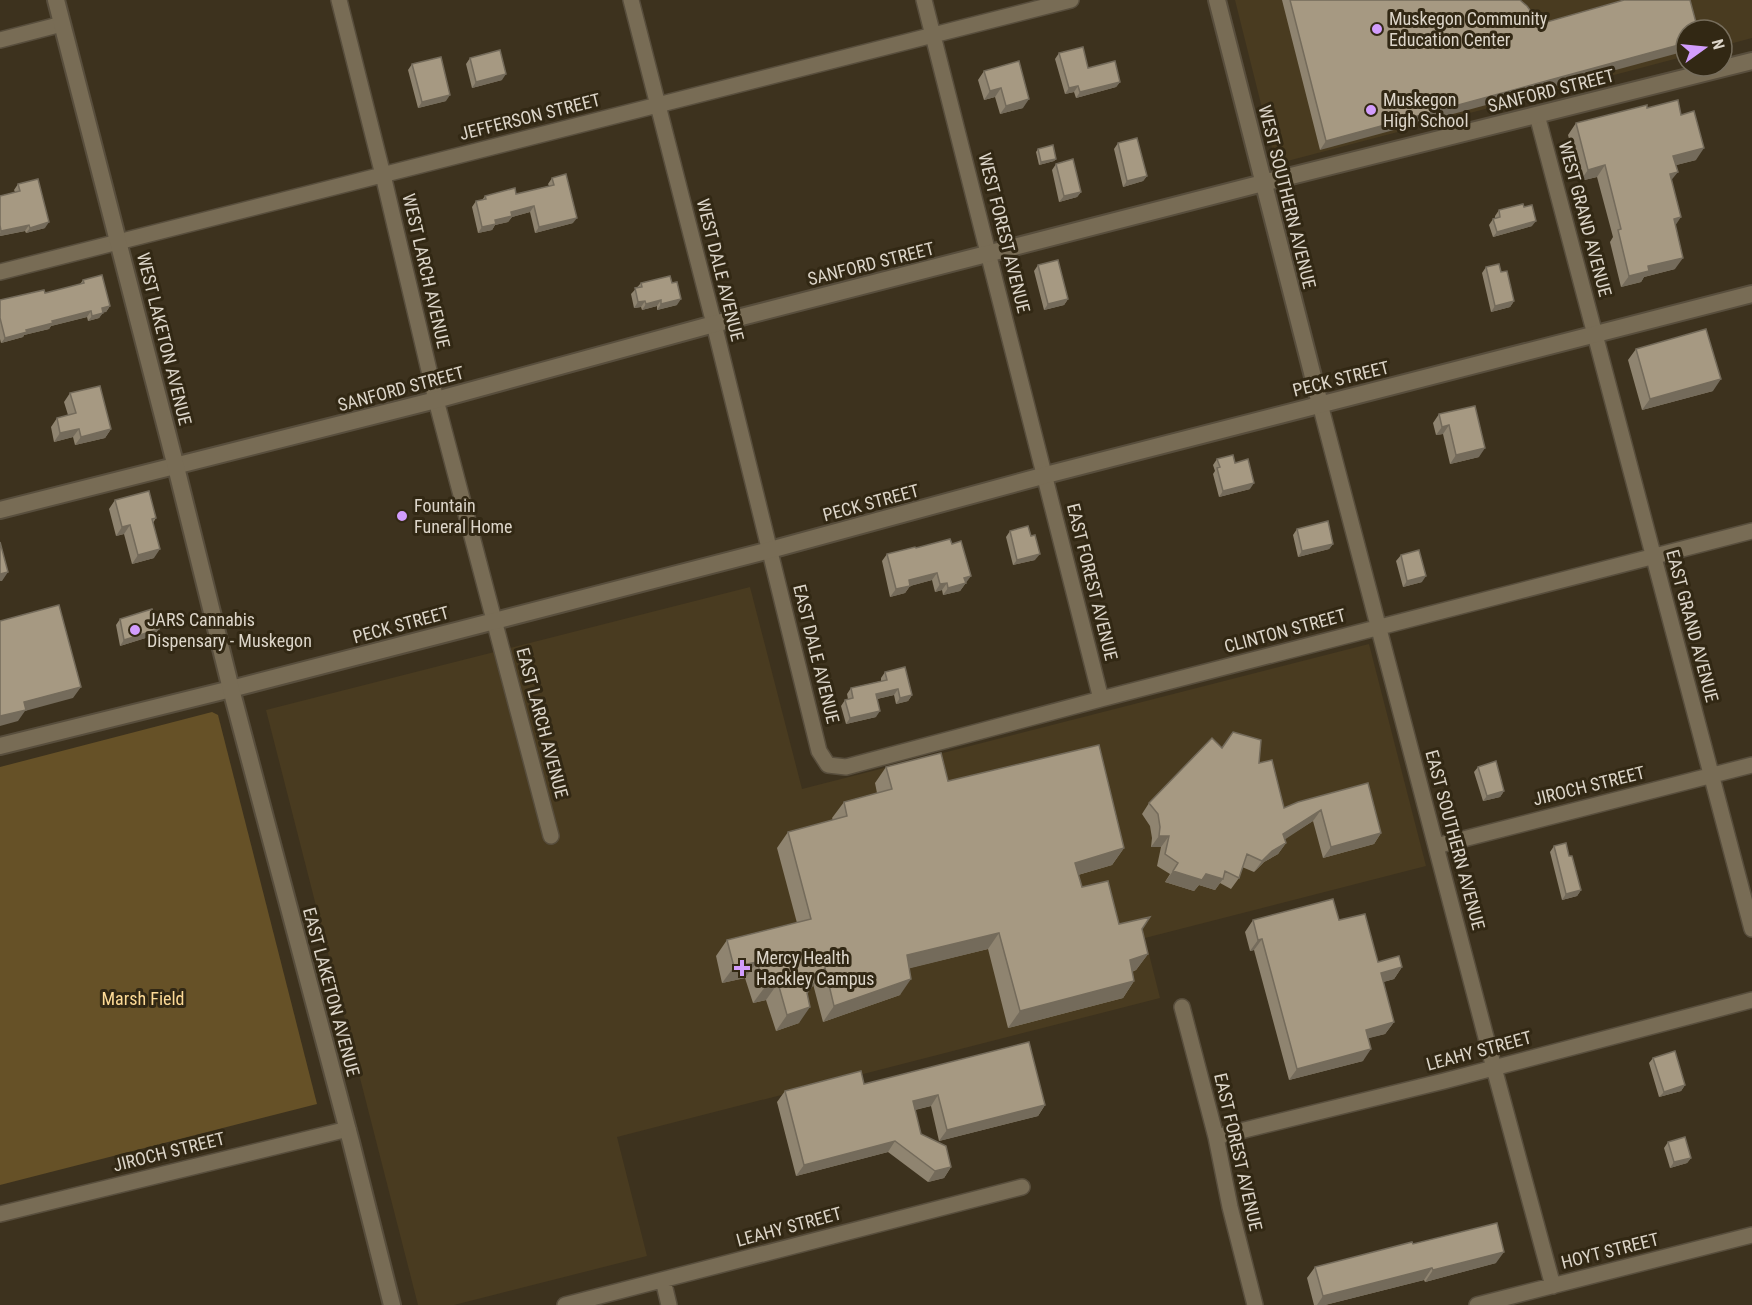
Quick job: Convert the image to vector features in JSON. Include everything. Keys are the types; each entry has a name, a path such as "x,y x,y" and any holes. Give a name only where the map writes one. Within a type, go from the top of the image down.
{"street":[{"name":"WEST LAKETON AVENUE","path":"56,0 231,689"},
{"name":"WEST LARCH AVENUE","path":"339,0 436,400 495,620"},
{"name":"WEST DALE AVENUE","path":"631,0 770,550"},
{"name":"WEST FOREST AVENUE","path":"924,0 1046,475"},
{"name":"JEFFERSON STREET","path":"0,272 1071,0"},
{"name":"WEST SOUTHERN AVENUE","path":"1216,0 1320,404"},
{"path":"0,40 62,24"},
{"name":"SANFORD STREET","path":"0,510 436,400 714,324 1263,183 1752,61"},
{"name":"WEST GRAND AVENUE","path":"1538,115 1594,334"},
{"name":"PECK STREET","path":"0,746 770,550 1046,475 1752,294"},
{"name":"EAST GRAND AVENUE","path":"1594,334 1752,930"},
{"name":"EAST SOUTHERN AVENUE","path":"1320,404 1553,1286"},
{"name":"EAST FOREST AVENUE","path":"1046,475 1101,699"},
{"name":"CLINTON STREET","path":"828,765 846,767 1752,531"},
{"name":"EAST DALE AVENUE","path":"770,550 819,751 828,765"},
{"name":"EAST LARCH AVENUE","path":"495,620 551,836"},
{"name":"EAST LAKETON AVENUE","path":"231,689 348,1129 392,1305"},
{"name":"JIROCH STREET","path":"1436,846 1752,765"},
{"name":"LEAHY STREET","path":"1216,1137 1494,1068 1752,1000"},
{"name":"EAST FOREST AVENUE","path":"1182,1007 1216,1137 1230,1207 1255,1305"},
{"name":"JIROCH STREET","path":"0,1214 348,1129"},
{"name":"LEAHY STREET","path":"565,1305 1022,1187"},
{"name":"HOYT STREET","path":"1477,1305 1752,1235"},
{"path":"663,1280 669,1305"}],"shaded area":[{"name":"Muskegon High School","path":"1235,0 1752,0 1752,38 1734,43 1734,18 1674,18 1674,59 1276,164"},
{"name":"Mercy Health Hackley Campus","path":"750,587 802,789 1369,644 1426,866 1145,938 1160,998 617,1137 647,1256 454,1305 418,1305 266,710"}],"green space":[{"name":"Marsh Field","path":"212,712 218,715 317,1104 0,1185 0,767"}],"building":[{"name":"Muskegon High School","path":"1290,0 1520,0 1540,24 1624,0 1690,0 1695,18 1674,18 1674,46 1326,141"},
{"path":"1083,47 1088,68 1115,61 1120,82 1080,92 1078,86 1069,88 1059,53"},
{"path":"500,50 506,74 476,82 470,58"},
{"path":"441,57 450,95 422,102 412,64"},
{"path":"1019,61 1029,99 1006,106 1001,88 990,91 984,71"},
{"path":"1678,100 1681,115 1694,111 1704,148 1673,156 1678,172 1670,174 1681,217 1674,219 1683,258 1648,266 1649,271 1629,276 1618,230 1621,229 1605,165 1588,170 1576,123 1647,105 1647,108"},
{"path":"1137,138 1147,176 1127,181 1118,143"},
{"path":"1053,145 1056,159 1041,162 1038,149"},
{"path":"1073,159 1081,192 1064,196 1056,164"},
{"path":"566,174 577,218 539,227 534,206 511,212 512,216 495,220 496,224 482,227 476,201 486,199 485,196 515,188 516,194 554,185 552,178"},
{"path":"38,179 49,222 30,228 29,225 1,231 0,196 20,191 18,184"},
{"path":"1523,204 1524,207 1532,205 1536,221 1497,232 1493,219 1500,217 1499,210"},
{"path":"1058,260 1068,299 1048,304 1038,265"},
{"path":"1499,264 1501,272 1507,271 1514,301 1495,306 1486,267"},
{"path":"102,275 110,306 102,308 103,313 92,316 91,311 52,321 53,323 5,338 0,318 0,300 44,290 45,293 84,283 83,280"},
{"path":"670,276 672,283 677,282 681,299 661,304 661,300 646,304 645,301 638,302 635,288 642,287 641,283"},
{"path":"1706,329 1721,379 1650,399 1636,349"},
{"path":"100,386 111,429 81,437 79,429 60,433 57,418 76,413 70,393"},
{"path":"1475,406 1485,448 1456,455 1449,425 1442,427 1439,414"},
{"path":"1233,455 1235,463 1248,459 1254,483 1223,491 1217,459"},
{"path":"149,491 156,518 152,519 160,549 138,555 130,525 122,527 115,500"},
{"path":"1328,521 1333,544 1302,551 1297,529"},
{"path":"1028,526 1031,536 1035,535 1040,554 1017,560 1010,531"},
{"path":"950,539 952,544 961,541 971,576 964,578 966,583 948,588 947,583 940,584 937,573 909,580 910,586 896,589 887,554"},
{"path":"0,542 8,572 0,574"},
{"path":"1419,550 1426,576 1407,581 1401,555"},
{"path":"59,605 81,687 24,702 26,710 0,716 0,621"},
{"name":"JARS Cannabis Dispensary - Muskegon","path":"152,609 159,629 124,640 120,619"},
{"path":"905,667 912,695 900,698 898,689 876,694 880,711 850,718 845,700 853,698 851,688 887,680 885,672"},
{"path":"1233,732 1261,740 1259,763 1272,760 1284,808 1368,783 1381,833 1331,847 1321,810 1283,834 1286,843 1272,851 1262,861 1247,854 1239,878 1225,871 1223,879 1206,874 1202,880 1173,871 1178,863 1165,854 1169,836 1159,836 1158,814 1149,803 1212,738 1222,748"},
{"path":"1099,745 1124,848 1075,863 1082,887 1108,881 1119,924 1150,917 1142,929 1148,954 1130,960 1134,981 1020,1011 999,933 907,955 911,979 834,1006 825,968 807,993 810,1007 787,1015 778,983 765,987 757,962 734,967 727,940 811,919 788,832 847,816 844,802 892,789 886,767 941,753 948,781"},
{"path":"1496,761 1504,791 1487,796 1478,767"},
{"path":"1566,843 1581,890 1566,894 1554,846"},
{"path":"1333,899 1339,920 1365,914 1378,962 1399,956 1402,967 1381,973 1394,1022 1366,1030 1371,1049 1297,1069 1262,939 1258,940 1253,920"},
{"path":"1029,1042 1045,1105 947,1130 938,1095 913,1101 921,1134 946,1146 951,1167 935,1171 895,1141 804,1165 785,1091 861,1071 864,1084"},
{"path":"1675,1051 1685,1085 1664,1092 1653,1058"},
{"path":"1685,1137 1691,1158 1674,1162 1668,1142"},
{"path":"1497,1223 1504,1252 1323,1296 1315,1267"}],"place":[{"name":"Muskegon Community Education Center","path":"1377,29"},
{"name":"Muskegon High School","path":"1371,110"},
{"name":"Fountain Funeral Home","path":"402,516"},
{"name":"JARS Cannabis Dispensary - Muskegon","path":"135,630"},
{"name":"Mercy Health Hackley Campus","path":"742,968"}]}
